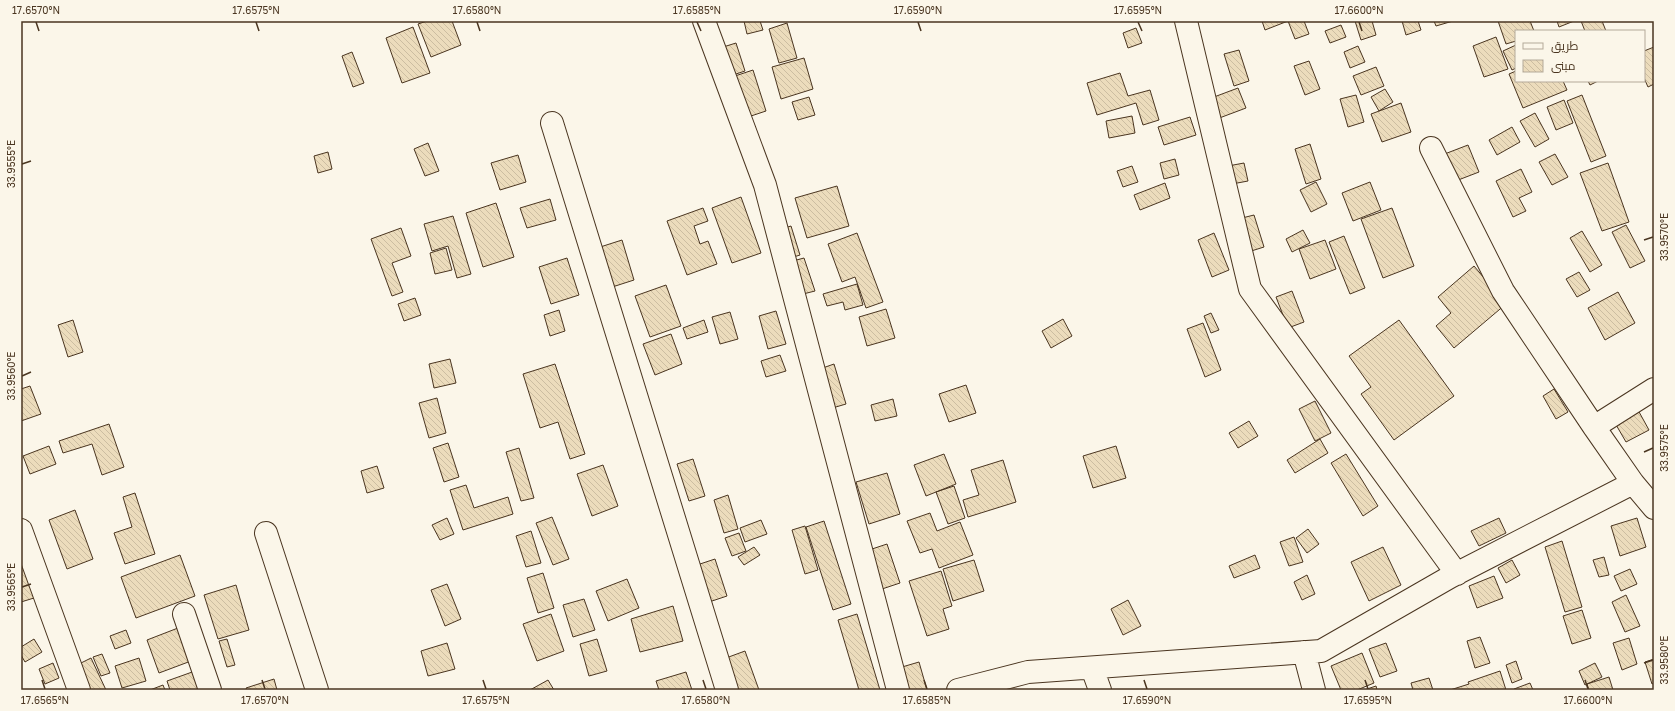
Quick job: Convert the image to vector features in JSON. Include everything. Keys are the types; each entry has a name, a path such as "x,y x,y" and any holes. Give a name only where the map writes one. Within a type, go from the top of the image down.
{"street":[{"path":"704,21 765,185 898,690"},
{"path":"1186,21 1250,288 1457,574"},
{"path":"552,122 727,690"},
{"path":"1431,148 1503,291 1594,427 1633,483 1654,508"},
{"path":"1594,427 1654,389"},
{"path":"958,690 1028,672 1321,651 1457,574 1633,483"},
{"path":"21,530 79,690"},
{"path":"266,533 317,690"},
{"path":"184,614 210,690"},
{"path":"1304,652 1314,690"},
{"path":"1092,668 1100,690"}],"building":[{"path":"427,21 452,21 461,45 431,57 418,24"},
{"path":"744,21 760,21 763,30 747,34"},
{"path":"1262,21 1288,21 1265,30"},
{"path":"1288,21 1304,21 1309,34 1295,39"},
{"path":"1355,21 1372,21 1376,35 1361,40"},
{"path":"1402,21 1418,21 1421,30 1406,35"},
{"path":"1434,21 1453,21 1436,26"},
{"path":"1498,21 1530,21 1534,30 1515,30 1515,41 1506,44"},
{"path":"1557,21 1574,21 1559,27"},
{"path":"1581,21 1602,21 1606,30 1585,30"},
{"path":"787,23 797,58 779,63 769,29"},
{"path":"1341,25 1346,37 1330,43 1325,31"},
{"path":"413,27 430,73 402,83 386,38"},
{"path":"1136,28 1142,43 1128,48 1123,33"},
{"path":"1496,37 1508,69 1484,77 1473,46"},
{"path":"736,43 745,71 730,76 720,48"},
{"path":"1515,45 1515,68 1512,70 1503,51"},
{"path":"1358,46 1365,62 1350,68 1344,52"},
{"path":"1654,47 1654,84 1648,87 1645,80 1645,51"},
{"path":"1239,50 1249,81 1234,86 1224,54"},
{"path":"352,52 364,83 353,87 342,56"},
{"path":"804,58 813,89 781,99 772,67"},
{"path":"1309,61 1320,89 1305,95 1294,66"},
{"path":"1376,67 1384,86 1361,95 1353,76"},
{"path":"753,70 766,111 748,117 735,76"},
{"path":"1515,71 1515,82 1563,82 1567,90 1523,108 1509,74"},
{"path":"1120,73 1128,96 1150,90 1159,120 1143,125 1136,103 1097,115 1087,83"},
{"path":"1588,82 1596,82 1590,85"},
{"path":"1238,88 1246,108 1214,120 1206,100"},
{"path":"1385,89 1393,102 1379,111 1371,97"},
{"path":"1356,95 1364,122 1348,127 1340,99"},
{"path":"1582,95 1606,156 1591,162 1567,101"},
{"path":"809,97 815,115 798,120 792,102"},
{"path":"1564,100 1573,123 1556,130 1547,107"},
{"path":"1401,103 1411,132 1382,142 1371,114"},
{"path":"1535,113 1549,139 1535,147 1520,121"},
{"path":"1132,116 1135,133 1109,138 1106,121"},
{"path":"1190,117 1196,135 1164,145 1158,127"},
{"path":"1512,127 1520,142 1497,155 1489,140"},
{"path":"428,143 439,171 425,176 414,149"},
{"path":"1310,144 1321,179 1306,184 1295,149"},
{"path":"1468,145 1479,172 1453,182 1442,155"},
{"path":"328,152 332,169 318,173 314,156"},
{"path":"1555,154 1568,177 1552,185 1539,162"},
{"path":"518,155 526,182 500,190 491,163"},
{"path":"1175,159 1179,175 1164,179 1160,163"},
{"path":"1244,163 1248,181 1232,184 1228,166"},
{"path":"1608,163 1629,222 1602,231 1580,173"},
{"path":"1132,166 1138,182 1123,187 1117,171"},
{"path":"1521,169 1532,192 1519,198 1526,211 1513,217 1496,181"},
{"path":"1316,182 1327,204 1311,212 1300,190"},
{"path":"1370,182 1381,210 1353,221 1342,193"},
{"path":"1165,183 1170,198 1140,210 1134,195"},
{"path":"837,186 849,226 807,238 795,198"},
{"path":"741,197 761,253 732,263 712,208"},
{"path":"550,199 556,220 527,228 520,208"},
{"path":"496,203 514,257 483,267 466,213"},
{"path":"703,208 708,221 694,226 700,244 708,241 717,264 687,275 667,221"},
{"path":"1392,208 1414,266 1383,278 1361,219"},
{"path":"1254,215 1264,247 1248,252 1238,219"},
{"path":"453,216 471,274 457,278 448,246 432,251 424,224"},
{"path":"1626,225 1645,261 1630,268 1612,232"},
{"path":"791,226 800,255 787,259 778,230"},
{"path":"401,228 411,256 392,263 403,292 392,296 371,239"},
{"path":"1303,230 1310,243 1292,252 1286,239"},
{"path":"1582,231 1602,265 1590,272 1570,238"},
{"path":"857,233 883,302 866,308 855,277 842,282 828,244"},
{"path":"1214,233 1229,270 1212,277 1198,240"},
{"path":"1344,236 1365,288 1350,294 1329,242"},
{"path":"622,240 634,280 606,289 594,249"},
{"path":"1325,240 1336,269 1310,279 1299,249"},
{"path":"446,248 452,270 435,274 430,253"},
{"path":"567,258 579,295 551,304 539,267"},
{"path":"804,258 815,291 799,295 789,262"},
{"path":"1474,266 1506,304 1454,348 1436,326 1451,313 1438,297"},
{"path":"1579,272 1590,290 1577,297 1566,279"},
{"path":"857,284 863,305 845,310 843,302 827,306 823,294"},
{"path":"666,285 681,326 650,337 635,296"},
{"path":"1292,291 1304,322 1288,328 1276,297"},
{"path":"1618,292 1635,323 1605,340 1588,308"},
{"path":"415,298 421,315 404,321 398,304"},
{"path":"886,309 895,338 867,346 859,317"},
{"path":"559,310 565,331 550,336 544,315"},
{"path":"776,311 786,344 768,349 759,316"},
{"path":"730,312 738,339 720,344 712,317"},
{"path":"1211,313 1219,330 1211,333 1204,316"},
{"path":"1063,319 1072,336 1051,348 1042,331"},
{"path":"73,320 83,352 68,357 58,325"},
{"path":"704,320 708,332 687,339 683,328"},
{"path":"1399,320 1454,396 1394,440 1361,394 1371,387 1349,356"},
{"path":"1203,323 1221,370 1205,377 1187,329"},
{"path":"671,334 682,364 655,375 643,344"},
{"path":"780,355 786,371 766,377 761,361"},
{"path":"450,359 456,383 434,388 429,364"},
{"path":"555,364 585,454 570,459 558,422 540,428 523,374"},
{"path":"834,364 846,404 829,409 817,370"},
{"path":"966,385 976,413 949,422 939,394"},
{"path":"30,386 41,414 21,421 21,389"},
{"path":"1554,389 1568,412 1556,419 1543,396"},
{"path":"437,398 446,433 429,438 419,403"},
{"path":"893,399 897,416 875,421 871,405"},
{"path":"1315,401 1331,433 1315,441 1299,409"},
{"path":"1638,410 1649,430 1626,442 1615,423"},
{"path":"1249,421 1258,436 1238,448 1229,433"},
{"path":"109,424 124,467 102,475 92,444 63,453 59,441"},
{"path":"1320,439 1328,453 1295,473 1287,460"},
{"path":"448,443 459,477 444,482 433,448"},
{"path":"49,446 56,464 30,474 23,456"},
{"path":"1116,446 1126,478 1093,488 1083,456"},
{"path":"519,448 534,498 521,501 506,452"},
{"path":"944,454 956,484 926,496 914,465"},
{"path":"1346,454 1378,506 1363,516 1331,463"},
{"path":"693,459 705,496 689,501 677,464"},
{"path":"1003,460 1016,502 968,517 963,500 979,495 971,470"},
{"path":"603,465 618,506 592,516 577,474"},
{"path":"377,466 384,488 367,493 361,471"},
{"path":"887,473 900,514 869,524 856,482"},
{"path":"466,485 474,508 508,497 513,514 463,530 450,490"},
{"path":"954,486 965,518 948,524 936,492"},
{"path":"135,493 155,554 125,564 114,533 132,527 123,497"},
{"path":"728,495 738,529 724,533 714,500"},
{"path":"75,510 93,559 67,569 49,520"},
{"path":"930,513 937,531 960,522 973,555 939,568 932,549 920,553 907,521"},
{"path":"552,517 569,559 553,565 536,523"},
{"path":"447,518 454,534 440,540 432,525"},
{"path":"1499,518 1506,533 1479,546 1471,531"},
{"path":"1637,518 1646,547 1620,556 1611,526"},
{"path":"761,520 767,534 745,542 740,528"},
{"path":"824,521 851,604 833,610 806,527"},
{"path":"805,526 818,570 805,574 792,530"},
{"path":"1308,529 1319,544 1307,553 1296,538"},
{"path":"531,531 541,563 526,567 516,536"},
{"path":"739,533 746,551 732,556 725,538"},
{"path":"1294,537 1303,562 1289,566 1280,542"},
{"path":"1562,541 1582,607 1565,612 1545,547"},
{"path":"887,544 900,583 882,589 869,550"},
{"path":"754,547 760,555 744,565 738,557"},
{"path":"1383,547 1401,585 1369,601 1351,562"},
{"path":"180,555 195,596 136,618 121,577"},
{"path":"1255,555 1260,568 1234,578 1229,566"},
{"path":"1604,557 1609,575 1599,577 1593,560"},
{"path":"715,559 727,596 709,602 697,565"},
{"path":"974,560 984,591 953,601 943,569"},
{"path":"1512,560 1520,575 1506,583 1498,568"},
{"path":"24,568 34,598 21,602 21,569"},
{"path":"1630,569 1637,584 1621,591 1614,576"},
{"path":"941,571 952,606 943,609 949,629 927,636 909,581"},
{"path":"543,573 554,608 538,613 527,578"},
{"path":"1307,575 1315,594 1302,600 1294,582"},
{"path":"1494,576 1503,598 1477,608 1469,586"},
{"path":"627,579 639,608 608,621 596,591"},
{"path":"447,584 461,619 445,626 431,590"},
{"path":"236,585 249,630 218,639 204,595"},
{"path":"1626,595 1640,626 1625,632 1612,602"},
{"path":"584,599 595,630 573,637 563,605"},
{"path":"1128,600 1141,626 1123,635 1111,609"},
{"path":"673,606 683,641 640,652 631,619"},
{"path":"1582,610 1591,638 1572,644 1563,616"},
{"path":"551,614 564,651 537,661 523,624"},
{"path":"857,614 880,690 859,690 838,620"},
{"path":"178,628 191,661 159,673 147,640"},
{"path":"126,630 131,643 115,649 110,636"},
{"path":"1480,637 1490,663 1475,668 1467,641"},
{"path":"1629,638 1637,664 1622,670 1613,643"},
{"path":"34,639 42,652 25,662 21,655 21,647"},
{"path":"227,639 235,665 227,667 219,641"},
{"path":"597,639 607,671 589,676 580,644"},
{"path":"447,643 455,669 428,676 421,651"},
{"path":"1386,643 1397,671 1380,677 1369,649"},
{"path":"745,651 759,690 737,690 726,658"},
{"path":"1362,653 1374,683 1357,690 1341,690 1331,666"},
{"path":"102,654 110,673 101,676 93,657"},
{"path":"91,658 106,690 86,690 75,666"},
{"path":"139,658 146,681 122,688 115,666"},
{"path":"1654,659 1654,683 1652,684 1645,662"},
{"path":"1516,661 1522,679 1512,683 1506,665"},
{"path":"919,662 927,690 909,690 902,667"},
{"path":"53,663 59,678 45,684 39,669"},
{"path":"1595,663 1602,677 1585,685 1579,671"},
{"path":"195,671 202,690 170,690 167,681"},
{"path":"1500,671 1506,690 1450,690 1469,684 1468,682"},
{"path":"686,672 692,690 659,690 656,681"},
{"path":"1609,677 1613,690 1589,690 1587,684"},
{"path":"1429,678 1433,690 1413,690 1411,683"},
{"path":"274,679 277,690 247,690 246,688"},
{"path":"548,680 554,690 530,690"},
{"path":"1530,683 1533,690 1514,690 1514,689"},
{"path":"163,685 165,690 150,690"},
{"path":"1376,686 1377,690 1364,690"}]}
